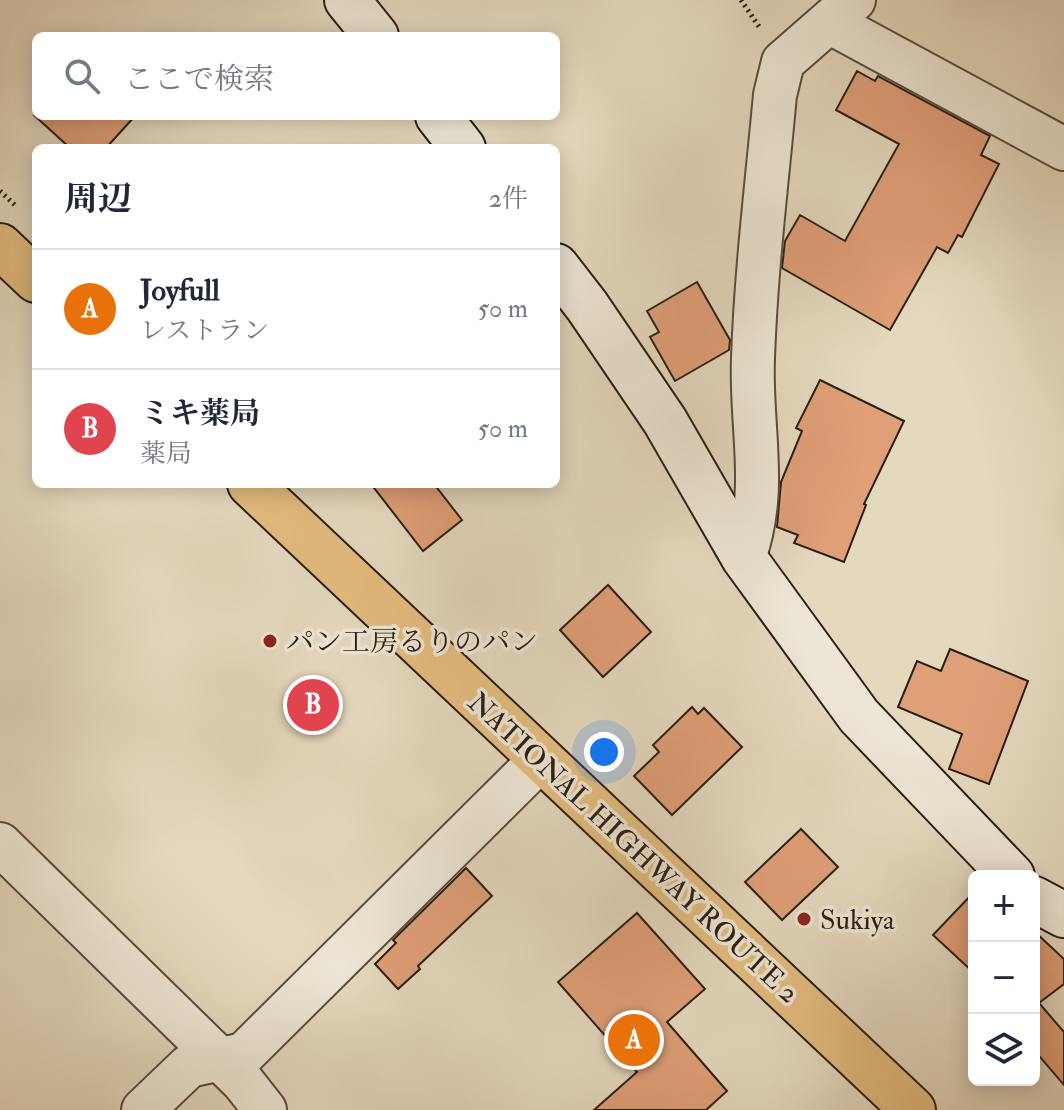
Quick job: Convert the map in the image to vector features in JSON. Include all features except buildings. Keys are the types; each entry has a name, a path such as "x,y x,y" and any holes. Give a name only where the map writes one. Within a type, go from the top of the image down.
{"highway":[{"path":"0,246 32,276"},
{"name":"NATIONAL HIGHWAY ROUTE 2","path":"254,488 913,1110"}],"street":[{"path":"347,0 373,32"},
{"path":"744,558 751,537 759,482 752,359 775,95 783,62 841,11 1064,149"},
{"path":"441,120 460,144"},
{"path":"560,271 665,421 744,558 859,716 1006,870"},
{"path":"143,1110 189,1066 244,1054 540,760"},
{"path":"0,844 243,1082 265,1110"},
{"path":"1040,902 1064,915"}],"place":[{"name":"パン工房るりのパン","path":"270,641"},
{"name":"ミキ薬局","path":"313,705"},
{"name":"Sukiya","path":"804,919"},
{"name":"Joyfull","path":"634,1040"}]}
